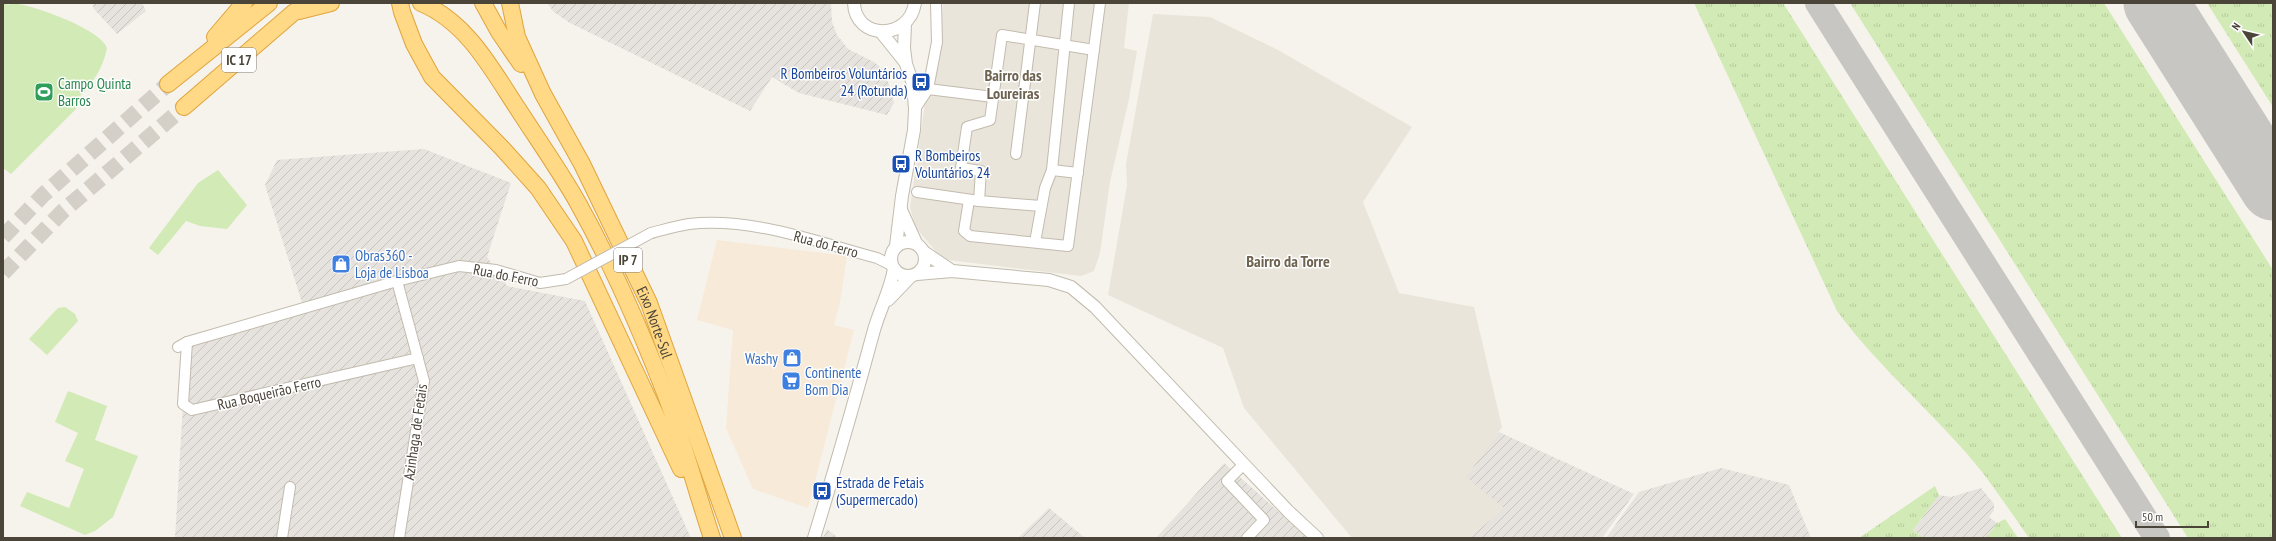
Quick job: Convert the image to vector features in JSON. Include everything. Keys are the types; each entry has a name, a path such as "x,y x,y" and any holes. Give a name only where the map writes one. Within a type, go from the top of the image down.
{"highway":[{"path":"188,68 244,3"},
{"name":"IC 17","path":"168,84 269,3"},
{"name":"IC 17","path":"184,107 294,13 308,3"},
{"path":"294,13 331,3"},
{"path":"400,3 414,44 432,77 502,148 538,188 574,241 707,523"},
{"path":"421,3 451,20 478,48 556,167 578,204 632,311 665,394 712,538"},
{"path":"483,3 499,32 543,94"},
{"path":"510,3 517,37 543,94"},
{"name":"Eixo Norte-Sul","path":"543,94 582,164 648,303 734,538"}],"street":[{"path":"854,3 857,15 863,23 871,29 881,32 898,29 905,24 910,18 915,3"},
{"path":"915,110 928,89 937,42 936,3"},
{"path":"1016,154 1031,40 1034,3"},
{"path":"1035,242 1045,188 1052,170 1069,3"},
{"path":"1094,50 1002,35 990,120 967,127 961,168 982,171 964,231 970,236 1068,246 1078,173 1094,50 1100,3"},
{"path":"814,538 883,306 892,283 893,259 911,153 915,110 913,84 906,64 904,48 905,24"},
{"path":"881,32 906,64"},
{"path":"928,89 993,97"},
{"path":"1052,170 1078,173"},
{"path":"917,192 974,200 1041,206"},
{"path":"883,306 925,264 920,248 901,210"},
{"name":"Rua do Ferro","path":"182,345 397,281 459,266 496,270 540,283 566,279 651,233 689,224 723,223 783,232 877,258 893,259"},
{"path":"893,259 906,241 920,248 952,271"},
{"path":"893,259 898,274 914,275 952,271 1049,280 1071,287 1095,307 1243,465 1317,538"},
{"name":"Azinhaga de Fetais","path":"397,281 424,381 399,538"},
{"name":"Rua Boqueirão Ferro","path":"182,345 183,404 192,410 418,358"},
{"path":"1243,465 1227,481 1264,520 1247,538"},
{"path":"282,538 290,487"}],"shaded area":[{"path":"92,3 142,3 146,11 117,34 94,9"},
{"path":"547,3 831,3 832,22 837,35 848,49 874,62 885,71 894,103 887,115 799,93 772,77 750,111 570,23 554,12"},
{"path":"943,3 1129,3 1124,48 1137,51 1129,99 1110,182 1100,253 1094,271 1081,276 948,260 939,255 916,228 910,208 925,103 939,65"},
{"path":"1153,14 1210,17 1278,50 1412,127 1363,202 1399,293 1474,307 1502,427 1470,476 1509,508 1476,538 1352,538 1244,408 1223,348 1108,295 1127,185 1126,164"},
{"path":"424,149 511,183 487,257 507,286 585,301 691,538 175,538 183,404 193,337 305,312 265,185 277,160"},
{"path":"717,240 847,256 840,302 834,325 854,330 808,508 753,489 726,428 733,330 697,320"},
{"path":"1499,432 1634,494 1602,538 1470,538 1504,508 1466,477"},
{"path":"1224,463 1308,538 1156,538"},
{"path":"1721,468 1789,485 1811,538 1606,538 1639,492"},
{"path":"1981,488 1994,504 1994,510 1989,517 1997,523 1986,538 1924,538 1913,530 1939,495 1951,497"},
{"path":"1049,508 1085,538 1018,538"},
{"path":"827,529 838,538 823,538"}],"green space":[{"name":"Campo Quinta Barros","path":"3,3 32,7 63,18 92,33 102,41 107,48 101,67 89,86 80,96 82,100 75,110 11,174 3,168"},
{"path":"1694,3 1783,3 2122,538 2029,538 1970,457 1851,329 1837,311"},
{"path":"1850,3 2104,3 2273,270 2273,538 2188,538"},
{"path":"2207,3 2273,3 2273,107"},
{"path":"218,170 247,205 227,229 200,226 186,221 158,255 149,248 198,183"},
{"path":"65,307 75,314 78,321 47,355 29,339 58,308"},
{"path":"68,391 107,406 95,440 138,456 113,517 95,531 85,535 20,506 27,492 69,508 84,469 65,461 78,433 55,422"},
{"path":"1935,486 1939,495 1913,530 1924,538 1859,538"},
{"path":"2005,519 2018,538 1986,538 1997,523"}],"taxiway":[{"path":"1818,3 2157,538"}],"runway":[{"path":"2156,3 2273,188"}],"tunnel":[{"path":"3,237 43,195 168,84"},
{"path":"3,273 63,211 184,107"}],"place":[{"name":"R Bombeiros Voluntários 24 (Rotunda)","path":"921,82"},
{"name":"Campo Quinta Barros","path":"44,92"},
{"name":"R Bombeiros Voluntários 24","path":"901,164"},
{"name":"Obras360 - Loja de Lisboa","path":"341,264"},
{"name":"Washy","path":"792,358"},
{"name":"Continente Bom Dia","path":"791,381"},
{"name":"Estrada de Fetais (Supermercado)","path":"822,491"}],"district":[{"name":"Bairro das Loureiras","path":"1013,84"},
{"name":"Bairro da Torre","path":"1288,261"}]}
